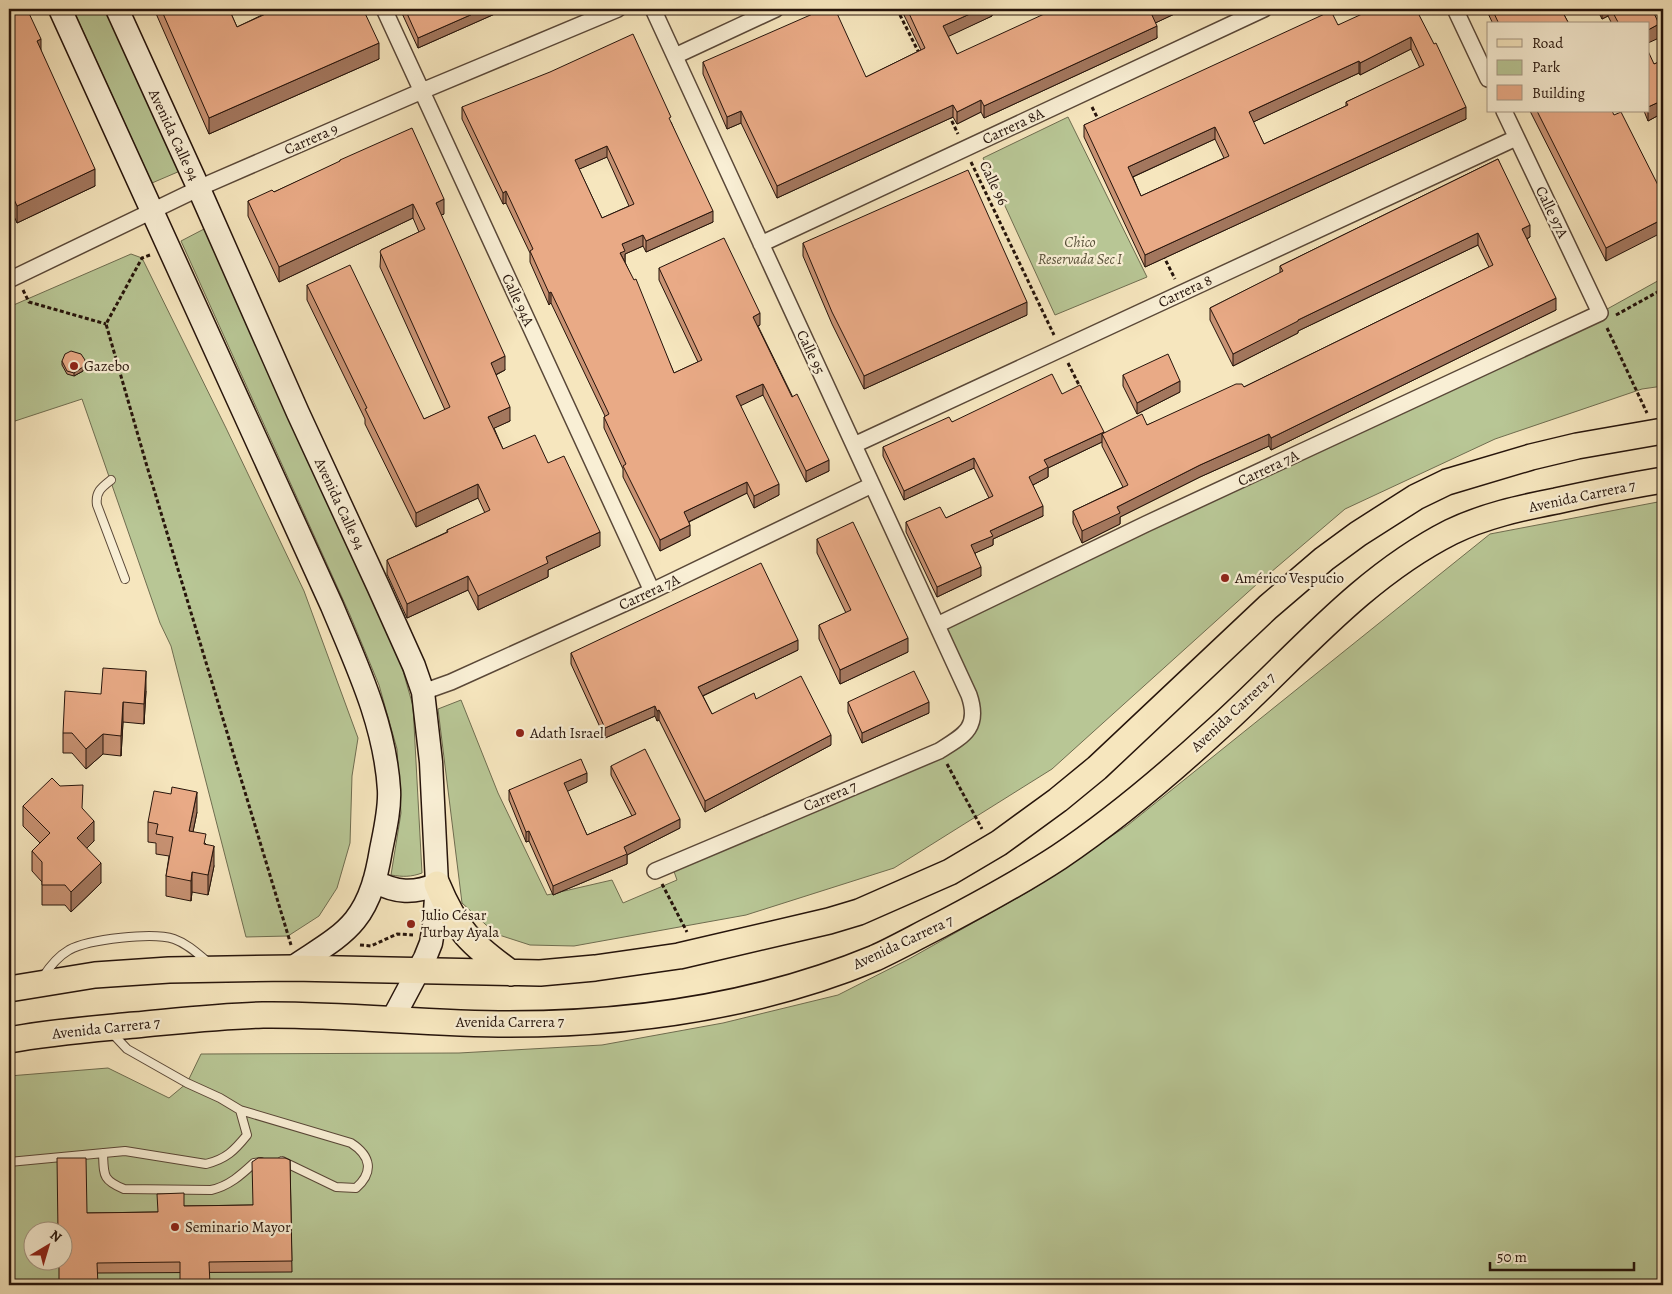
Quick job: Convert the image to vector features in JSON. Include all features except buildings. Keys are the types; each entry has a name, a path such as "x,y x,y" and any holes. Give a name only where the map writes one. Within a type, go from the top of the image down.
{"main road":[{"path":"9,989 123,972 216,969 292,956 341,934 364,907 374,881 384,838 389,791 379,726 370,698 328,598 60,9"},
{"name":"Avenida Calle 94","path":"117,9 414,666 422,692 432,762 437,884 434,925 431,942 419,970 392,1020"},
{"path":"292,956 419,970 540,973 650,961 697,952 829,921 859,912 950,872 992,847 1058,800 1097,768 1268,607 1324,559 1358,534 1416,497 1447,482 1482,470 1577,446 1660,431"},
{"name":"Avenida Carrera 7","path":"9,1040 107,1028 222,1017 265,1015 506,1024 603,1020 741,1001 786,989 876,957 959,915 1027,877 1090,835 1217,730 1310,639 1357,597 1421,549 1468,524 1497,515 1597,492 1663,480"},
{"path":"374,881 386,888 412,892 437,884 455,922 467,938 511,973"}],"street":[{"name":"Calle 94A","path":"384,9 652,591"},
{"name":"Carrera 9","path":"12,279 199,189 422,90 618,9"},
{"name":"Calle 95","path":"653,9 969,695"},
{"path":"675,56 776,9"},
{"name":"Carrera 8A","path":"761,244 1264,9"},
{"path":"1455,9 1487,77"},
{"name":"Calle 97A","path":"1504,112 1606,317"},
{"name":"Carrera 8","path":"854,444 1059,344 1182,293 1516,138"},
{"name":"Carrera 7A","path":"937,625 1164,516 1606,317"},
{"name":"Carrera 7A","path":"422,692 451,682 652,591 872,485"},
{"name":"Carrera 7","path":"655,871 939,751 967,731 973,720 973,707 969,695"}],"lane":[{"path":"111,480 101,488 96,497 97,505 125,579"},
{"path":"39,984 52,963 69,950 99,940 135,936 173,939 189,946 216,969"},
{"path":"103,1153 104,1175 110,1183 124,1189 211,1190 223,1187 241,1175 254,1162 284,1161 336,1187 356,1188 364,1180 368,1169 366,1157 351,1143 240,1110 127,1049 107,1028"},
{"path":"9,1162 124,1151 206,1164 218,1161 234,1151 247,1135 240,1110"}],"path":[{"path":"897,9 922,61"},
{"path":"1084,92 1100,125"},
{"name":"Calle 96","path":"948,114 1082,393"},
{"path":"168,246 142,258 106,324 292,956"},
{"path":"1161,249 1182,293"},
{"path":"12,279 29,302 106,324"},
{"path":"1660,431 1606,317 1663,289"},
{"path":"939,751 992,847"},
{"path":"655,871 697,952"},
{"path":"352,944 371,946 397,934 418,936"}],"green space":[{"path":"73,9 106,9 180,171 152,183"},
{"name":"Chico Reservada Sec I","path":"1068,117 1147,277 1055,315 983,158"},
{"path":"204,229 383,620 401,664 413,706 422,873 407,876 391,875 401,813 397,749 379,685 350,615 181,241"},
{"path":"131,254 142,258 304,591 358,738 352,776 350,843 337,888 319,916 288,936 246,937 171,646 160,623 82,399 9,423 9,307"},
{"path":"1663,278 1663,386 1642,389 1495,439 1345,509 1257,584 1052,769 894,868 746,915 574,946 530,945 496,934 462,903 438,709 461,700 498,793 547,895 612,880 623,903 677,880 671,863 939,751 973,720 937,625 1600,313"},
{"path":"1663,501 1663,1285 9,1285 9,1076 108,1068 169,1098 187,1083 201,1054 459,1053 602,1045 723,1023 838,995 909,959 1033,889 1128,825 1490,534"}],"place":[{"name":"Gazebo","path":"74,366"},
{"name":"Américo Vespucio","path":"1225,578"},
{"name":"Adath Israel","path":"520,733"},
{"name":"Julio César Turbay Ayala","path":"411,924"},
{"name":"Seminario Mayor","path":"175,1227"}]}
